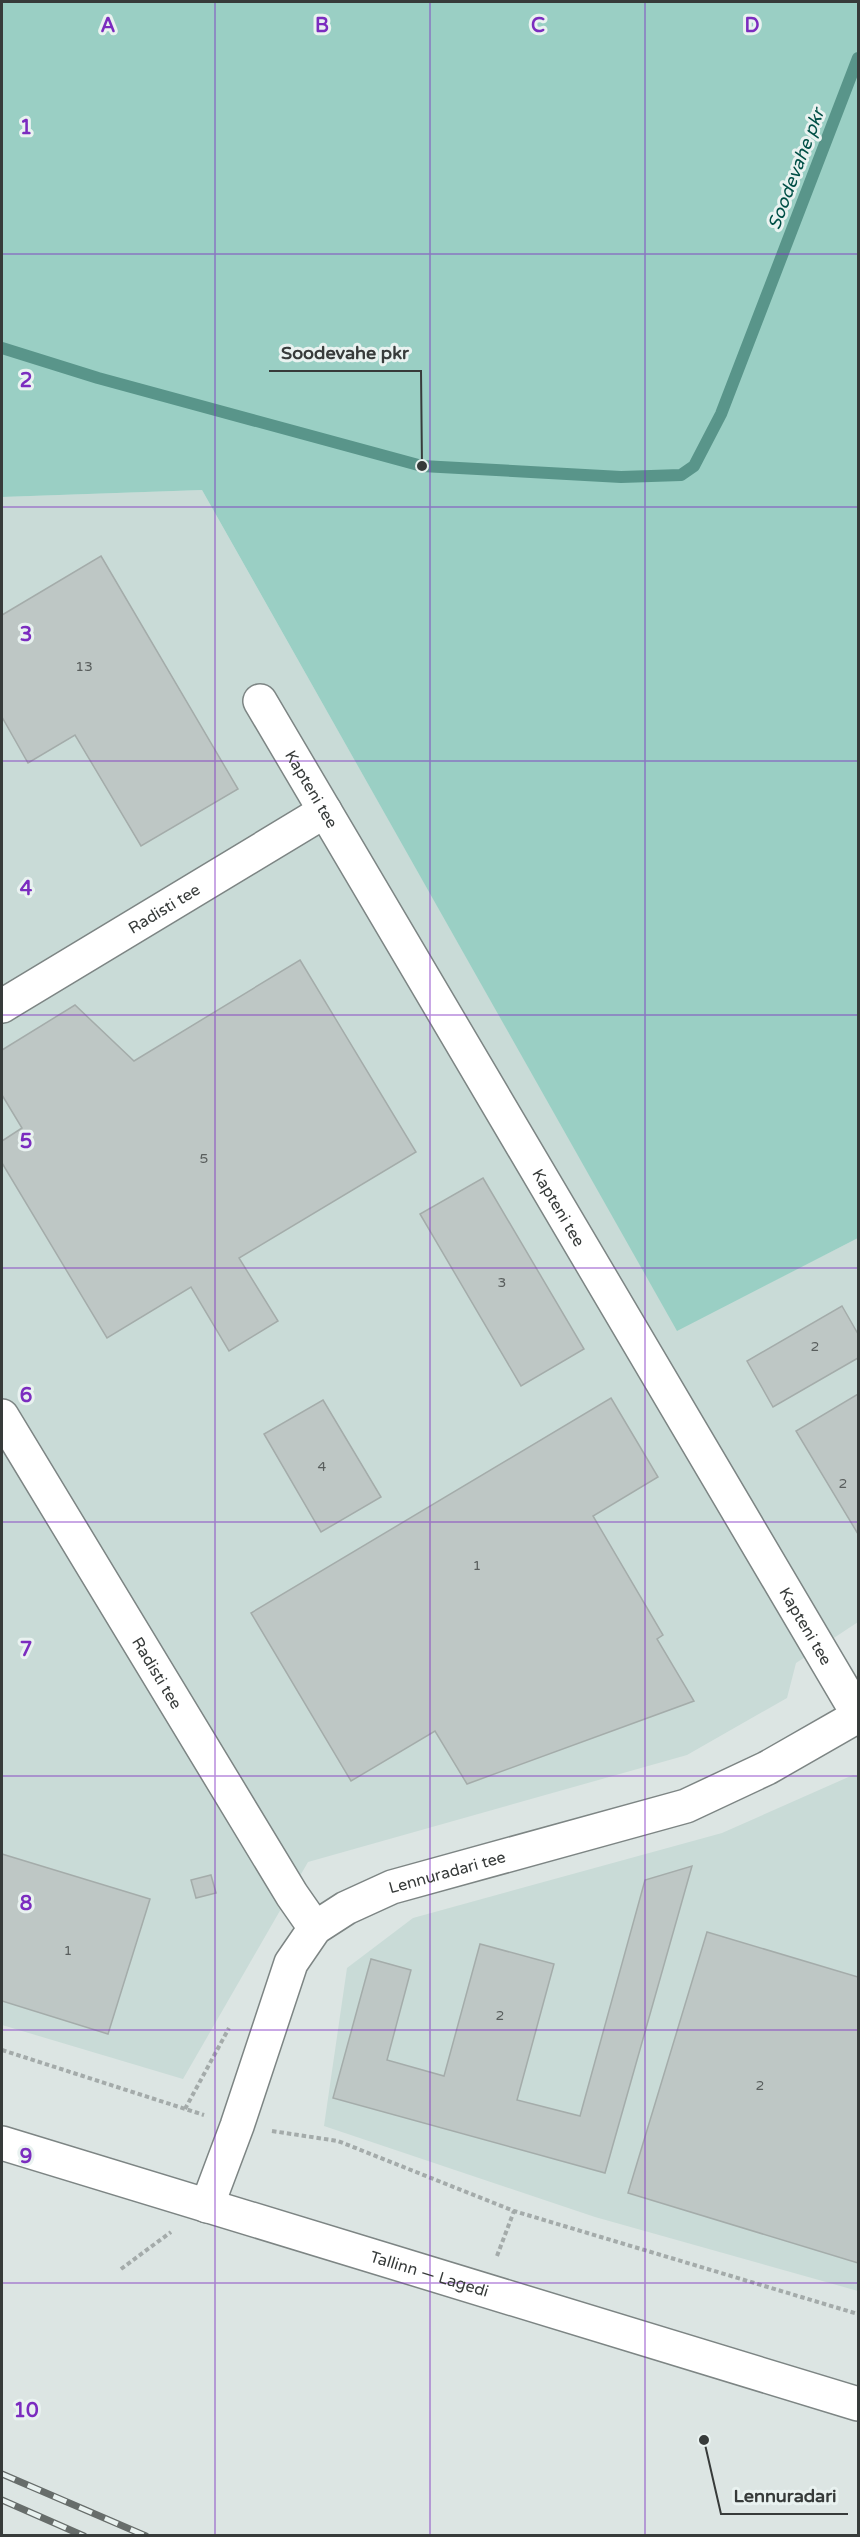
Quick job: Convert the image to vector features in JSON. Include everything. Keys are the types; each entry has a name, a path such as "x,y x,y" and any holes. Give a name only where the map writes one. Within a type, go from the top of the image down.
{"street":[{"name":"Kapteni tee","path":"260,701 858,1715"},
{"name":"Radisti tee","path":"2,1006 325,811"},
{"name":"Radisti tee","path":"2,1416 292,1895 315,1928"},
{"name":"Lennuradari tee","path":"207,2206 237,2126 291,1963 315,1928 346,1908 392,1887 686,1806 767,1768 858,1715"},
{"name":"Tallinn — Lagedi","path":"2,2143 858,2404"}],"path":[{"path":"2,2050 237,2126 338,2141 514,2211 858,2314"},
{"path":"121,2269 207,2206"},
{"path":"485,2290 514,2211"}],"shaded area":[{"path":"202,490 677,1330 858,1238 858,1622 796,1663 787,1698 687,1755 308,1862 183,2079 2,2025 2,497"},
{"path":"853,1775 858,1776 858,2291 595,2217 324,2126 347,1968 413,1918 722,1833"}],"green space":[{"path":"2,2 858,2 858,1238 677,1331 202,490 2,497"}],"building":[{"path":"101,556 238,789 141,846 75,735 28,763 2,717 2,615"},
{"path":"300,960 416,1152 239,1258 278,1321 229,1351 191,1287 107,1338 2,1163 2,1141 22,1128 2,1095 2,1050 75,1005 134,1061"},
{"path":"483,1178 584,1349 521,1386 420,1214"},
{"path":"842,1306 858,1334 858,1358 773,1407 747,1361"},
{"path":"858,1394 858,1534 796,1431"},
{"path":"611,1398 658,1477 593,1516 663,1635 657,1639 694,1701 467,1784 435,1731 351,1781 251,1613"},
{"path":"323,1400 381,1497 321,1532 264,1434"},
{"path":"2,1854 150,1899 108,2034 2,2001"},
{"path":"692,1866 605,2173 333,2098 371,1959 411,1970 387,2060 444,2076 480,1944 554,1964 517,2100 580,2116 645,1880"},
{"path":"211,1875 216,1893 196,1898 191,1880"},
{"path":"707,1932 858,1977 858,2263 628,2193"}],"waterway":[{"name":"Soodevahe pkr","path":"2,348 98,378 422,466 621,477 681,475 694,466 721,414 858,58"}],"railway":[{"path":"2,2474 146,2536"},
{"path":"2,2500 84,2536"}],"place":[{"name":"Soodevahe pkr","path":"422,466"},
{"name":"Lennuradari","path":"704,2440"}]}
